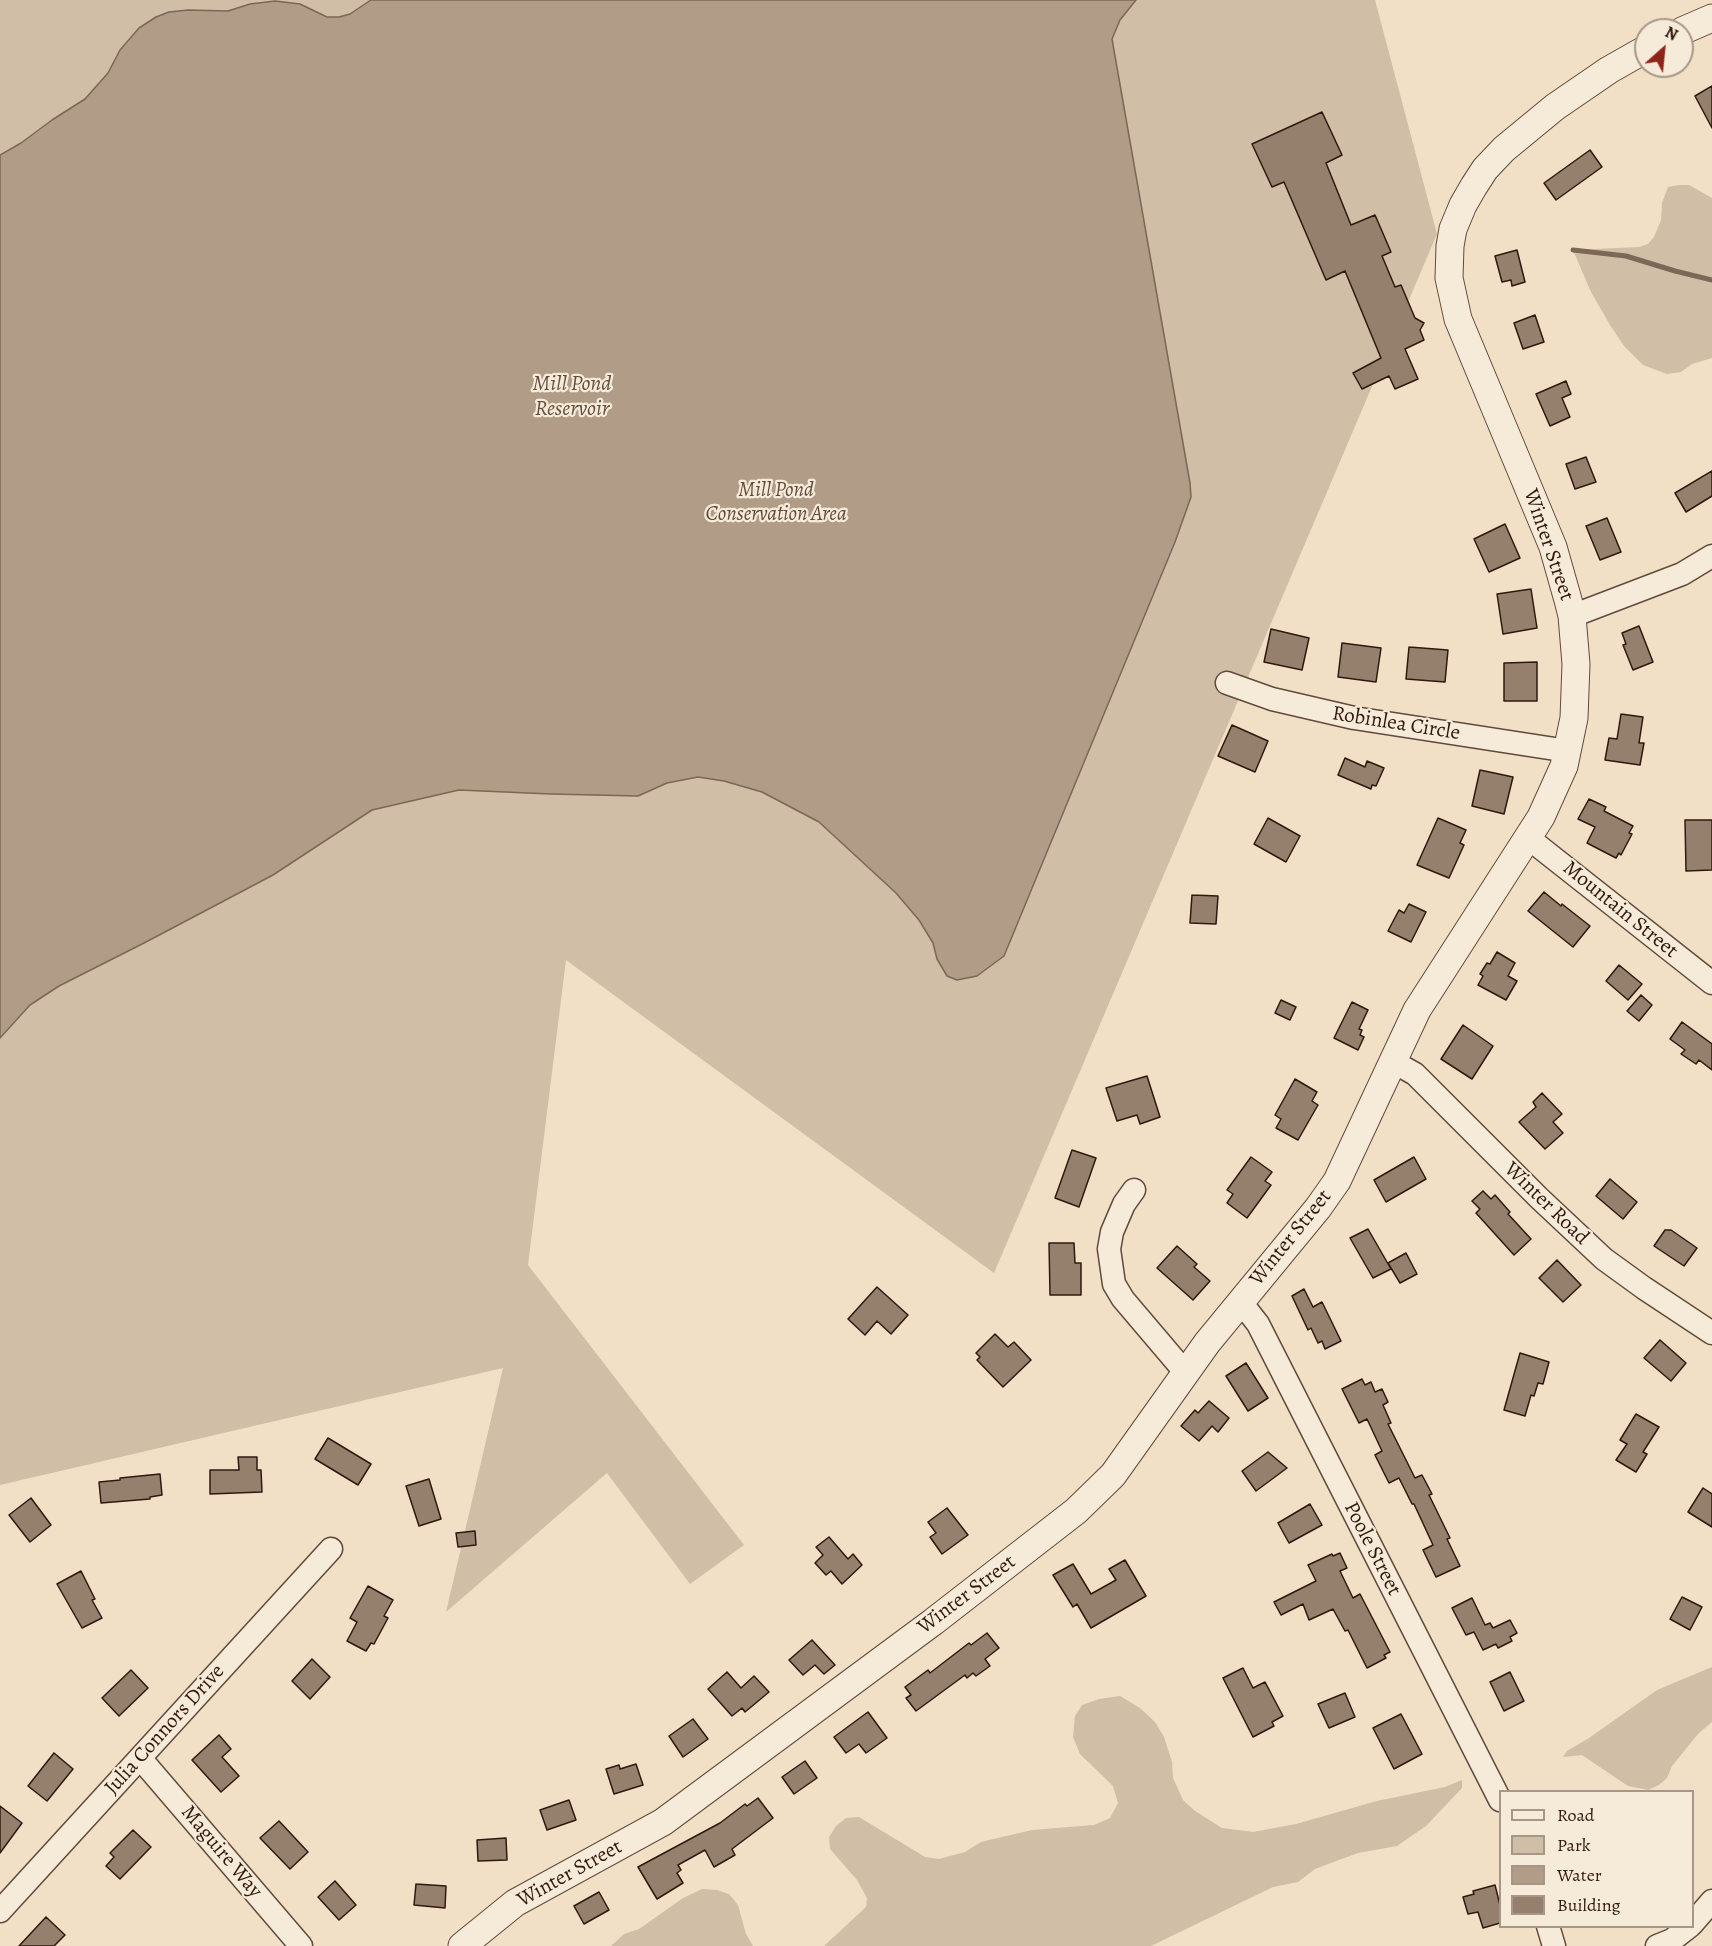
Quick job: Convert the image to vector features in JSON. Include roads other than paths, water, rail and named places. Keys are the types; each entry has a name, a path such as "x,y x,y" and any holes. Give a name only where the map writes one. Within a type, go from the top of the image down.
{"street":[{"path":"1694,26 1712,18"},
{"name":"Winter Street","path":"462,1946 515,1904 663,1822 933,1622 1091,1498 1113,1475 1185,1371 1240,1301 1312,1216 1337,1181 1410,1022 1541,817 1568,751 1576,664 1572,616 1553,547 1458,319 1449,278 1452,236 1458,217 1474,186 1504,149 1564,100 1634,56"},
{"path":"1572,616 1682,574 1712,556"},
{"name":"Robinlea Circle","path":"1227,683 1272,699 1354,718 1568,751"},
{"name":"Mountain Street","path":"1527,837 1712,983"},
{"name":"Winter Road","path":"1392,1061 1415,1074 1539,1198 1604,1259 1712,1333"},
{"path":"1134,1190 1124,1204 1112,1232 1109,1249 1112,1277 1123,1299 1185,1371"},
{"name":"Poole Street","path":"1240,1301 1258,1324 1499,1798"},
{"name":"Julia Connors Drive","path":"0,1911 331,1549"},
{"name":"Maguire Way","path":"140,1758 301,1946"},
{"path":"1694,1922 1712,1901"},
{"path":"1549,1928 1554,1946"},
{"path":"1657,1946 1672,1940 1687,1928"}],"water":[{"name":"Mill Pond Reservoir","path":"371,0 1136,0 1120,20 1112,39 1191,497 1175,542 1004,956 977,976 957,980 947,976 937,959 933,943 919,920 896,893 819,822 762,792 724,781 698,777 667,783 638,796 459,790 372,810 273,875 59,986 30,1005 0,1038 0,155 85,99 108,73 120,50 139,28 156,17 169,12 188,10 228,11 250,4 275,1 300,4 327,17 339,17 350,14"}],"waterway":[{"path":"1573,250 1626,256 1712,280"}],"park label":[{"name":"Mill Pond Conservation Area","path":"776,503"}]}
